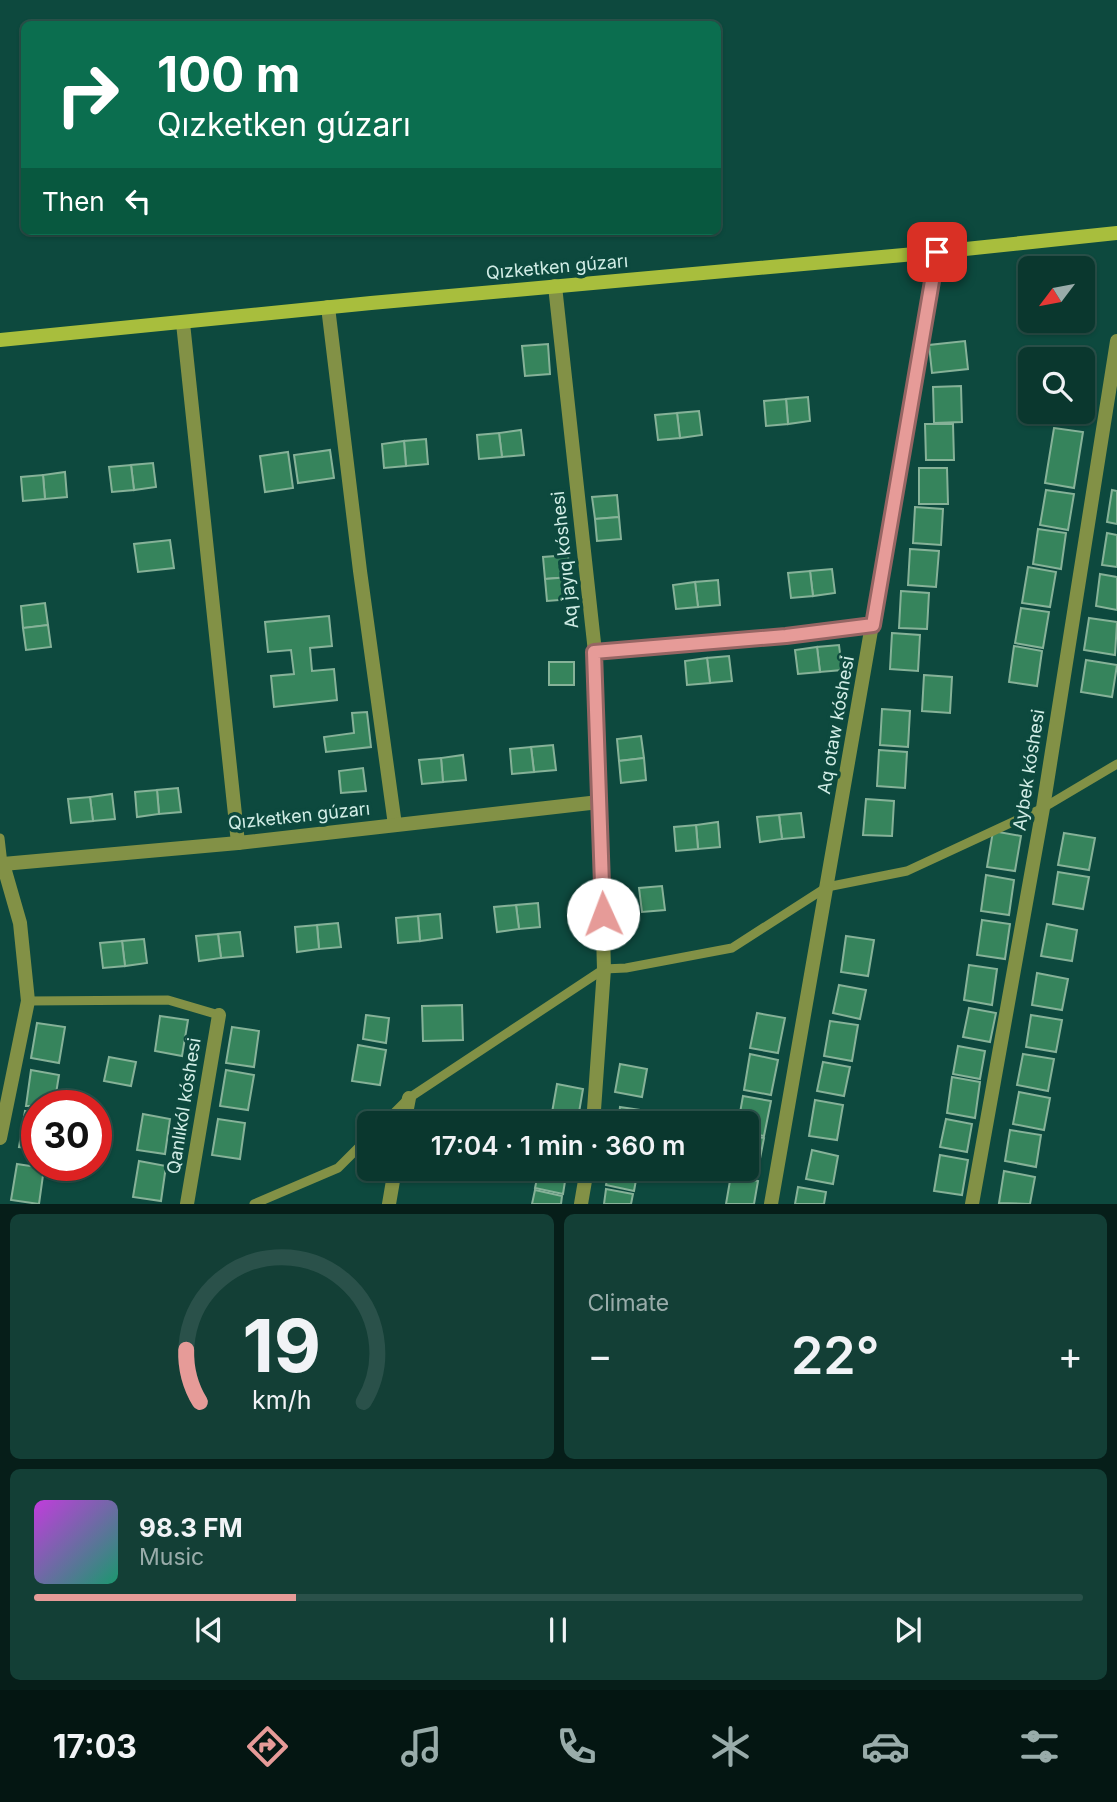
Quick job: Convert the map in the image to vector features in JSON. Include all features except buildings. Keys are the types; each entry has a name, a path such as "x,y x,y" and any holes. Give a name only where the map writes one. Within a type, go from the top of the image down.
{"street":[{"name":"Qızketken gúzarı","path":"0,340 1117,233"},
{"name":"Aq otaw kóshesi","path":"771,1203 937,252"},
{"name":"Aq jayıq kóshesi","path":"555,286 594,652 604,969 594,1111"},
{"path":"328,307 360,571 395,825"},
{"path":"183,323 238,843"},
{"name":"Aybek kóshesi","path":"972,1203 1043,808 1117,341"},
{"path":"594,652 786,636 873,625"},
{"name":"Qızketken gúzarı","path":"3,864 238,843 599,802"},
{"path":"0,1138 28,1001 20,923 3,864"},
{"name":"Qanlıkól kóshesi","path":"187,1203 219,1014"},
{"path":"406,1111 409,1098"},
{"path":"389,1203 393,1181"},
{"path":"581,1203 585,1181"}],"lane":[{"path":"396,1111 409,1098 604,969 626,968 732,948 827,887 907,871 1043,808 1117,764"},
{"path":"0,838 3,864"},
{"path":"28,1001 168,1000 219,1014"},
{"path":"254,1203 338,1168 357,1149"}],"route":[{"path":"603,914 594,652 786,636 873,625 937,252"}]}
